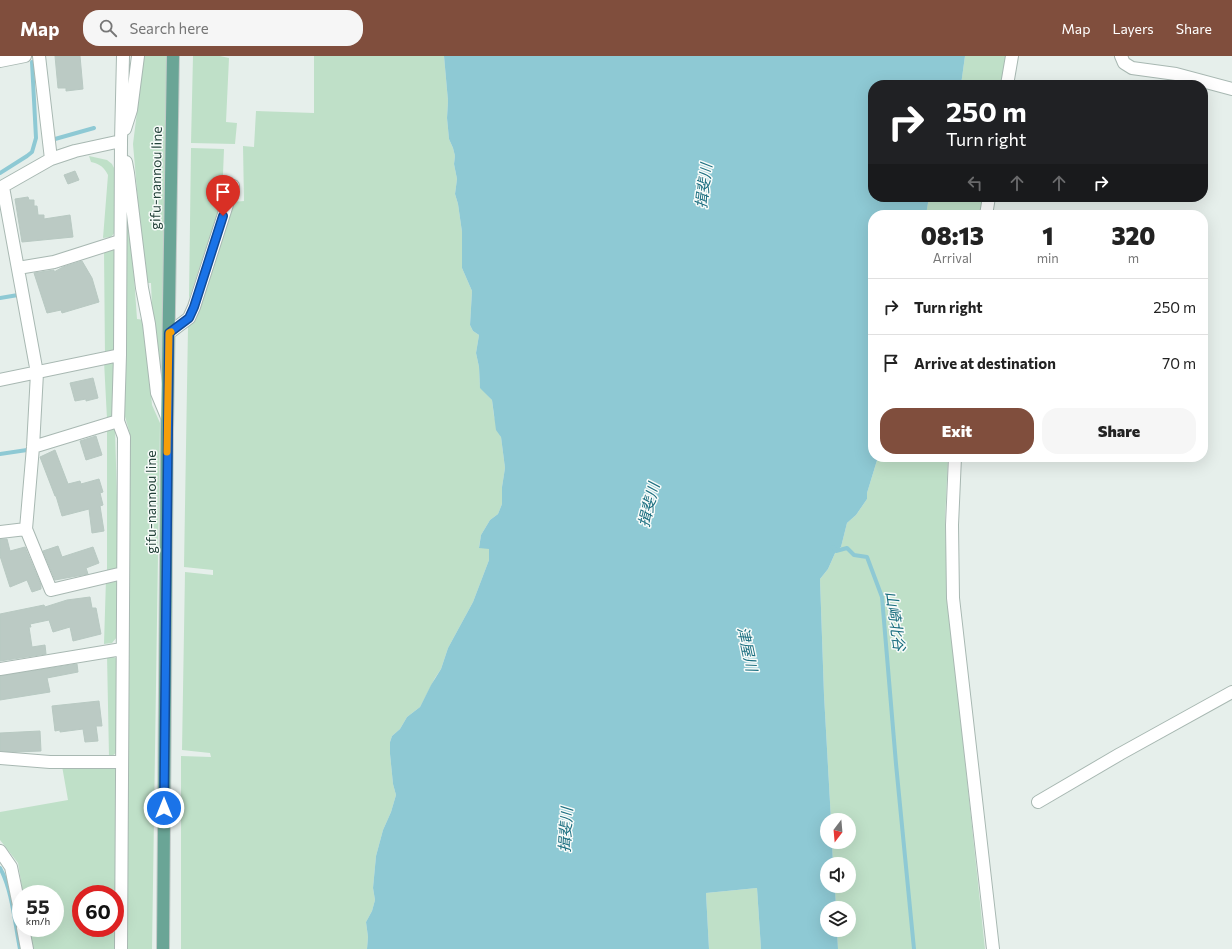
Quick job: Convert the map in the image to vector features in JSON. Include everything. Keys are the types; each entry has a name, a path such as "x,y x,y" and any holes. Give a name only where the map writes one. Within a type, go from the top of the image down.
{"main road":[{"name":"gifu-nannou line","path":"163,949 173,56"}],"street":[{"path":"0,61 25,56"},
{"path":"39,56 51,159"},
{"path":"121,949 124,437 118,421 123,56"},
{"path":"138,56 131,110 121,142 128,173 157,393 168,418"},
{"path":"1008,80 1012,56"},
{"path":"1124,58 1132,68 1176,74 1198,80"},
{"path":"1208,83 1232,89"},
{"path":"121,142 75,151 51,159 2,187 37,374 26,529 51,590 123,573"},
{"path":"169,333 189,318 194,307 233,186"},
{"path":"18,268 54,262 120,241"},
{"path":"0,380 37,374 120,355"},
{"path":"33,447 118,421"},
{"path":"955,462 952,525 953,598 992,949"},
{"path":"0,532 26,529"},
{"path":"0,669 122,648"},
{"path":"1038,802 1120,754 1232,692"},
{"path":"0,758 50,762 122,762"},
{"path":"0,851 11,866 15,885"},
{"path":"25,937 27,949"}],"green space":[{"path":"144,56 167,56 161,386 153,332 151,283 145,283 133,144"},
{"path":"193,56 220,56 229,58 226,122 237,123 235,144 191,143"},
{"path":"314,56 444,56 448,101 447,118 449,139 455,156 454,164 457,179 455,194 462,232 462,268 472,291 470,325 473,331 479,335 476,353 479,367 480,387 492,400 494,416 501,437 505,468 502,487 502,504 498,514 490,520 481,535 479,547 489,548 489,560 473,602 448,648 441,669 420,707 407,717 400,729 392,736 390,742 393,784 396,795 391,812 383,830 376,856 373,888 375,900 372,911 366,922 368,937 367,949 181,949 181,756 211,757 210,753 182,750 185,572 213,575 213,570 184,567 188,327 199,310 233,202 244,201 243,146 254,147 256,111 314,113"},
{"path":"965,56 1006,56 1003,80 962,80"},
{"path":"191,148 224,149 222,200 189,299"},
{"path":"89,156 107,160 112,164 117,174 116,231 111,237 103,238 108,175 101,166 91,162"},
{"path":"127,176 137,319 144,320 152,405 160,423 152,949 125,949 130,434 124,413"},
{"path":"928,202 982,202 981,210 927,210"},
{"path":"115,249 115,349 105,356 104,250"},
{"path":"110,360 115,364 114,412 111,418 107,419 104,361"},
{"path":"107,427 111,427 115,430 119,564 117,570 107,572"},
{"path":"876,462 948,462 945,520 948,601 985,949 838,949 837,937 856,937 856,901 836,901 835,893 856,893 856,857 833,857 832,849 856,849 856,813 831,813 824,695 820,579 828,569 836,551 841,547 847,523 856,515 867,499 867,493"},
{"path":"113,578 118,582 117,637 112,643 104,644 106,579"},
{"path":"107,655 116,658 116,753 109,757"},
{"path":"111,765 116,769 116,885 72,885 72,937 116,937 116,949 32,949 30,937 64,937 64,885 22,885 18,863 0,840 0,812 68,800 62,766"},
{"path":"757,888 761,949 709,949 706,893"}],"water":[{"path":"444,56 965,56 962,80 868,80 868,202 928,202 927,210 868,210 868,462 876,462 867,493 867,499 856,515 847,523 841,547 836,551 828,569 820,579 824,695 831,813 820,813 820,849 832,849 833,857 820,857 820,893 835,893 836,901 820,901 820,937 837,937 838,949 761,949 757,888 706,893 709,949 367,949 368,937 366,922 372,911 375,900 373,888 376,856 383,830 391,812 396,795 393,784 390,742 392,736 400,729 407,717 420,707 441,669 448,648 473,602 489,560 489,549 479,548 481,535 490,520 498,514 502,504 502,487 505,468 501,437 496,430 492,400 480,388 479,367 476,353 479,335 473,331 470,325 472,291 462,268 462,232 455,194 457,179 454,164 455,156 449,139 447,118 448,101"}],"building":[{"path":"55,56 80,56 83,89 66,91 66,88 58,88"},
{"path":"75,171 79,180 68,184 64,175"},
{"path":"28,197 29,200 34,200 34,206 37,206 38,215 44,215 44,219 70,215 73,237 22,242 15,199"},
{"path":"82,261 92,278 99,302 62,313 61,310 47,313 34,273 54,270 54,272 63,267"},
{"path":"93,378 98,398 86,401 86,399 75,401 70,383"},
{"path":"96,436 102,455 86,460 80,441"},
{"path":"55,450 68,484 80,481 81,484 99,479 103,492 100,493 103,505 100,506 104,531 92,533 89,509 62,516 56,496 40,457"},
{"path":"0,539 7,539 10,551 25,547 41,585 41,589 32,592 27,580 10,587 0,556"},
{"path":"58,546 62,557 93,547 99,563 86,568 88,574 55,580 43,551"},
{"path":"90,597 92,608 96,608 101,634 73,641 70,627 53,632 49,620 30,624 31,627 29,627 32,647 45,645 46,654 0,661 0,614 44,605 45,607 67,600"},
{"path":"77,664 78,672 47,678 50,692 0,700 0,676"},
{"path":"99,701 102,726 96,726 98,741 85,742 83,729 60,732 60,730 55,731 52,706"},
{"path":"40,731 41,751 0,751 0,733"}],"waterway":[{"path":"0,173 32,152 36,138 32,62"},
{"path":"55,139 94,128"},
{"path":"0,298 18,295"},
{"path":"0,454 27,450"},
{"name":"山崎北谷","path":"833,547 836,551 847,548 854,555 867,557 882,597 914,949"},
{"path":"0,868 10,896 20,949"}],"slow traffic":[{"path":"167,452 169,333 171,332"}],"route":[{"path":"164,808 169,333 189,318 194,307 223,216"}],"water label":[{"name":"揖斐川","path":"704,186"},
{"name":"揖斐川","path":"649,505"},
{"name":"津屋川","path":"747,649"},
{"name":"揖斐川","path":"566,830"}]}
